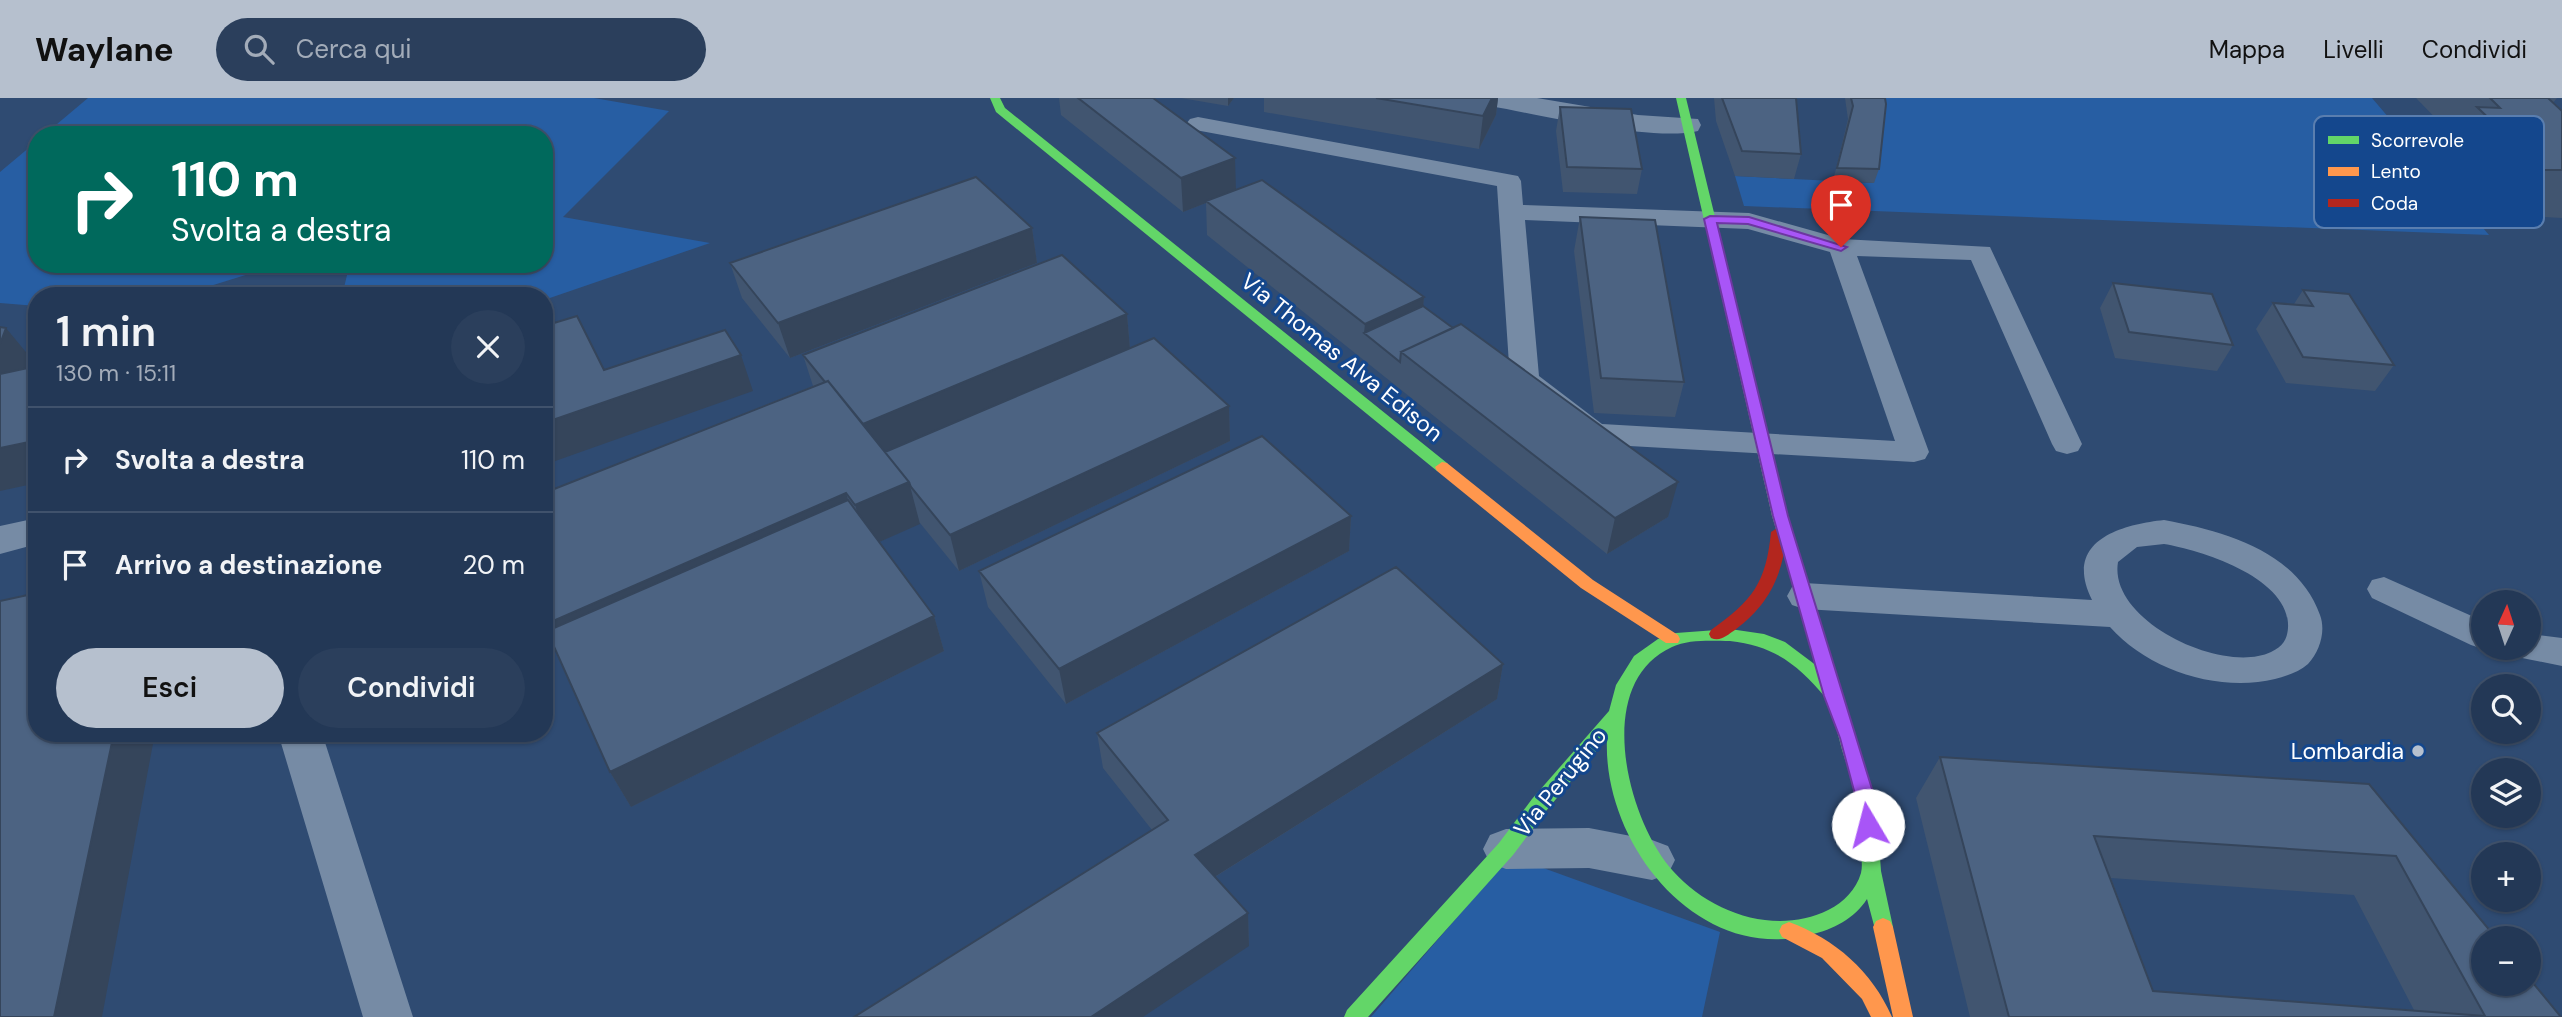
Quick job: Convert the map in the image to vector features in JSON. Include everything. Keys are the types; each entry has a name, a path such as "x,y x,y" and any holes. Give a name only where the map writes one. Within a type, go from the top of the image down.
{"street":[{"name":"Via Thomas Alva Edison","path":"995,98 1000,110 1018,125 1587,584 1672,639"},
{"path":"1490,98 1638,123 1688,125"},
{"path":"1681,98 1780,516 1867,802 1871,871 1903,1017"},
{"path":"1717,634 1752,611 1770,589 1777,565 1780,516"},
{"path":"0,540 28,533"},
{"path":"1833,696 1807,664 1784,648 1748,636 1717,634 1672,639 1643,658 1625,685 1615,716 1619,766 1641,837 1652,860 1683,895 1713,914 1754,927 1789,931 1829,951 1869,992 1882,1017"},
{"name":"Via Perugino","path":"1354,1017 1506,849 1539,804 1615,716"},
{"path":"302,742 388,1017"},
{"name":"Via Perugino","path":"1506,849 1589,848 1652,860"},
{"path":"1789,931 1826,922 1857,902 1871,871"}],"lane":[{"path":"1198,124 1508,181 1525,379 1594,434 1914,452 1841,247"},
{"path":"1511,212 1749,221 1841,247 1981,253 2067,444"},
{"path":"1804,596 2117,614 2143,637 2173,654 2210,667 2246,671 2277,667 2300,652 2307,632 2301,608 2283,584 2264,568 2232,549 2197,537 2164,532 2135,535 2109,549 2099,567 2102,589 2117,614"},
{"path":"2384,589 2471,630"},
{"path":"2541,649 2562,652"}],"shaded area":[{"path":"88,98 594,98 669,111 563,217 710,243 553,297 553,287 344,287 348,273 553,273 553,126 55,126"},
{"path":"1879,98 2372,98 2387,116 2314,116 2314,228 2483,228 2489,235 1744,206 1735,176 1874,183"},
{"path":"28,149 28,273 252,273 207,287 28,287 28,305 0,303 0,172"},
{"path":"1510,856 1720,932 1702,1017 1371,1017"}],"building":[{"path":"1078,98 1153,98 1235,158 1181,178"},
{"path":"1376,98 1492,98 1483,116"},
{"path":"1722,98 1796,98 1801,154 1742,151"},
{"path":"1851,98 1885,98 1879,169 1837,168 1853,106"},
{"path":"2490,98 2548,98 2562,111 2562,170 2544,170 2544,116 2486,116 2477,107 2500,108"},
{"path":"1560,107 1631,109 1642,169 1567,167"},
{"path":"976,177 1032,228 778,323 730,263"},
{"path":"1262,180 1424,297 1365,324 1206,201"},
{"path":"1580,217 1655,220 1684,382 1601,378"},
{"path":"1062,255 1127,314 863,424 803,355"},
{"path":"2113,283 2212,294 2233,345 2129,332"},
{"path":"2303,290 2349,294 2394,365 2303,357 2273,303 2313,306"},
{"path":"1423,306 1453,328 1401,352 1400,362 1364,333"},
{"path":"577,316 604,370 725,330 741,355 553,420 553,323"},
{"path":"1461,324 1678,482 1615,518 1401,352"},
{"path":"0,327 6,328 0,344"},
{"path":"1154,338 1229,406 950,535 885,452"},
{"path":"28,368 28,442 0,448 0,374"},
{"path":"828,381 909,482 855,505 846,493 553,621 553,489"},
{"path":"1262,436 1351,516 1059,669 979,571"},
{"path":"848,500 934,616 610,772 553,644 553,628"},
{"path":"1396,567 1503,664 1195,855 1248,913 1091,1017 854,1017 1168,820 1097,733"},
{"path":"28,595 28,742 112,742 54,1017 0,1017 0,601"},
{"path":"1940,757 2369,784 2471,908 2471,912 2475,912 2486,926 2471,926 2471,991 2396,856 2094,836 2153,991 2485,1016 2474,996 2541,996 2541,993 2561,1017 2009,1017"}],"traffic: fast":[{"path":"995,98 1000,110 1442,467"},
{"path":"1681,98 1780,516 1867,802 1871,871 1883,927"},
{"path":"1829,692 1806,665 1793,655 1764,641 1730,635 1711,635 1664,643 1640,660 1624,685 1617,714 1616,745 1620,778 1628,810 1640,838 1667,878 1682,893 1700,905 1739,924 1781,930 1802,928 1828,920 1853,903 1871,871"},
{"path":"1354,1017 1506,849 1539,805 1615,716"}],"traffic: slow":[{"path":"1442,467 1587,584 1672,639"},
{"path":"1883,927 1903,1017"},
{"path":"1789,931 1829,951 1869,992 1882,1017"}],"traffic: jam":[{"path":"1717,634 1745,613 1763,592 1774,567 1779,532"}],"place":[{"name":"Lombardia","path":"2418,751"}],"route":[{"path":"1841,247 1749,221 1710,219 1780,516 1833,696 1849,738 1867,802 1868,825"}]}
